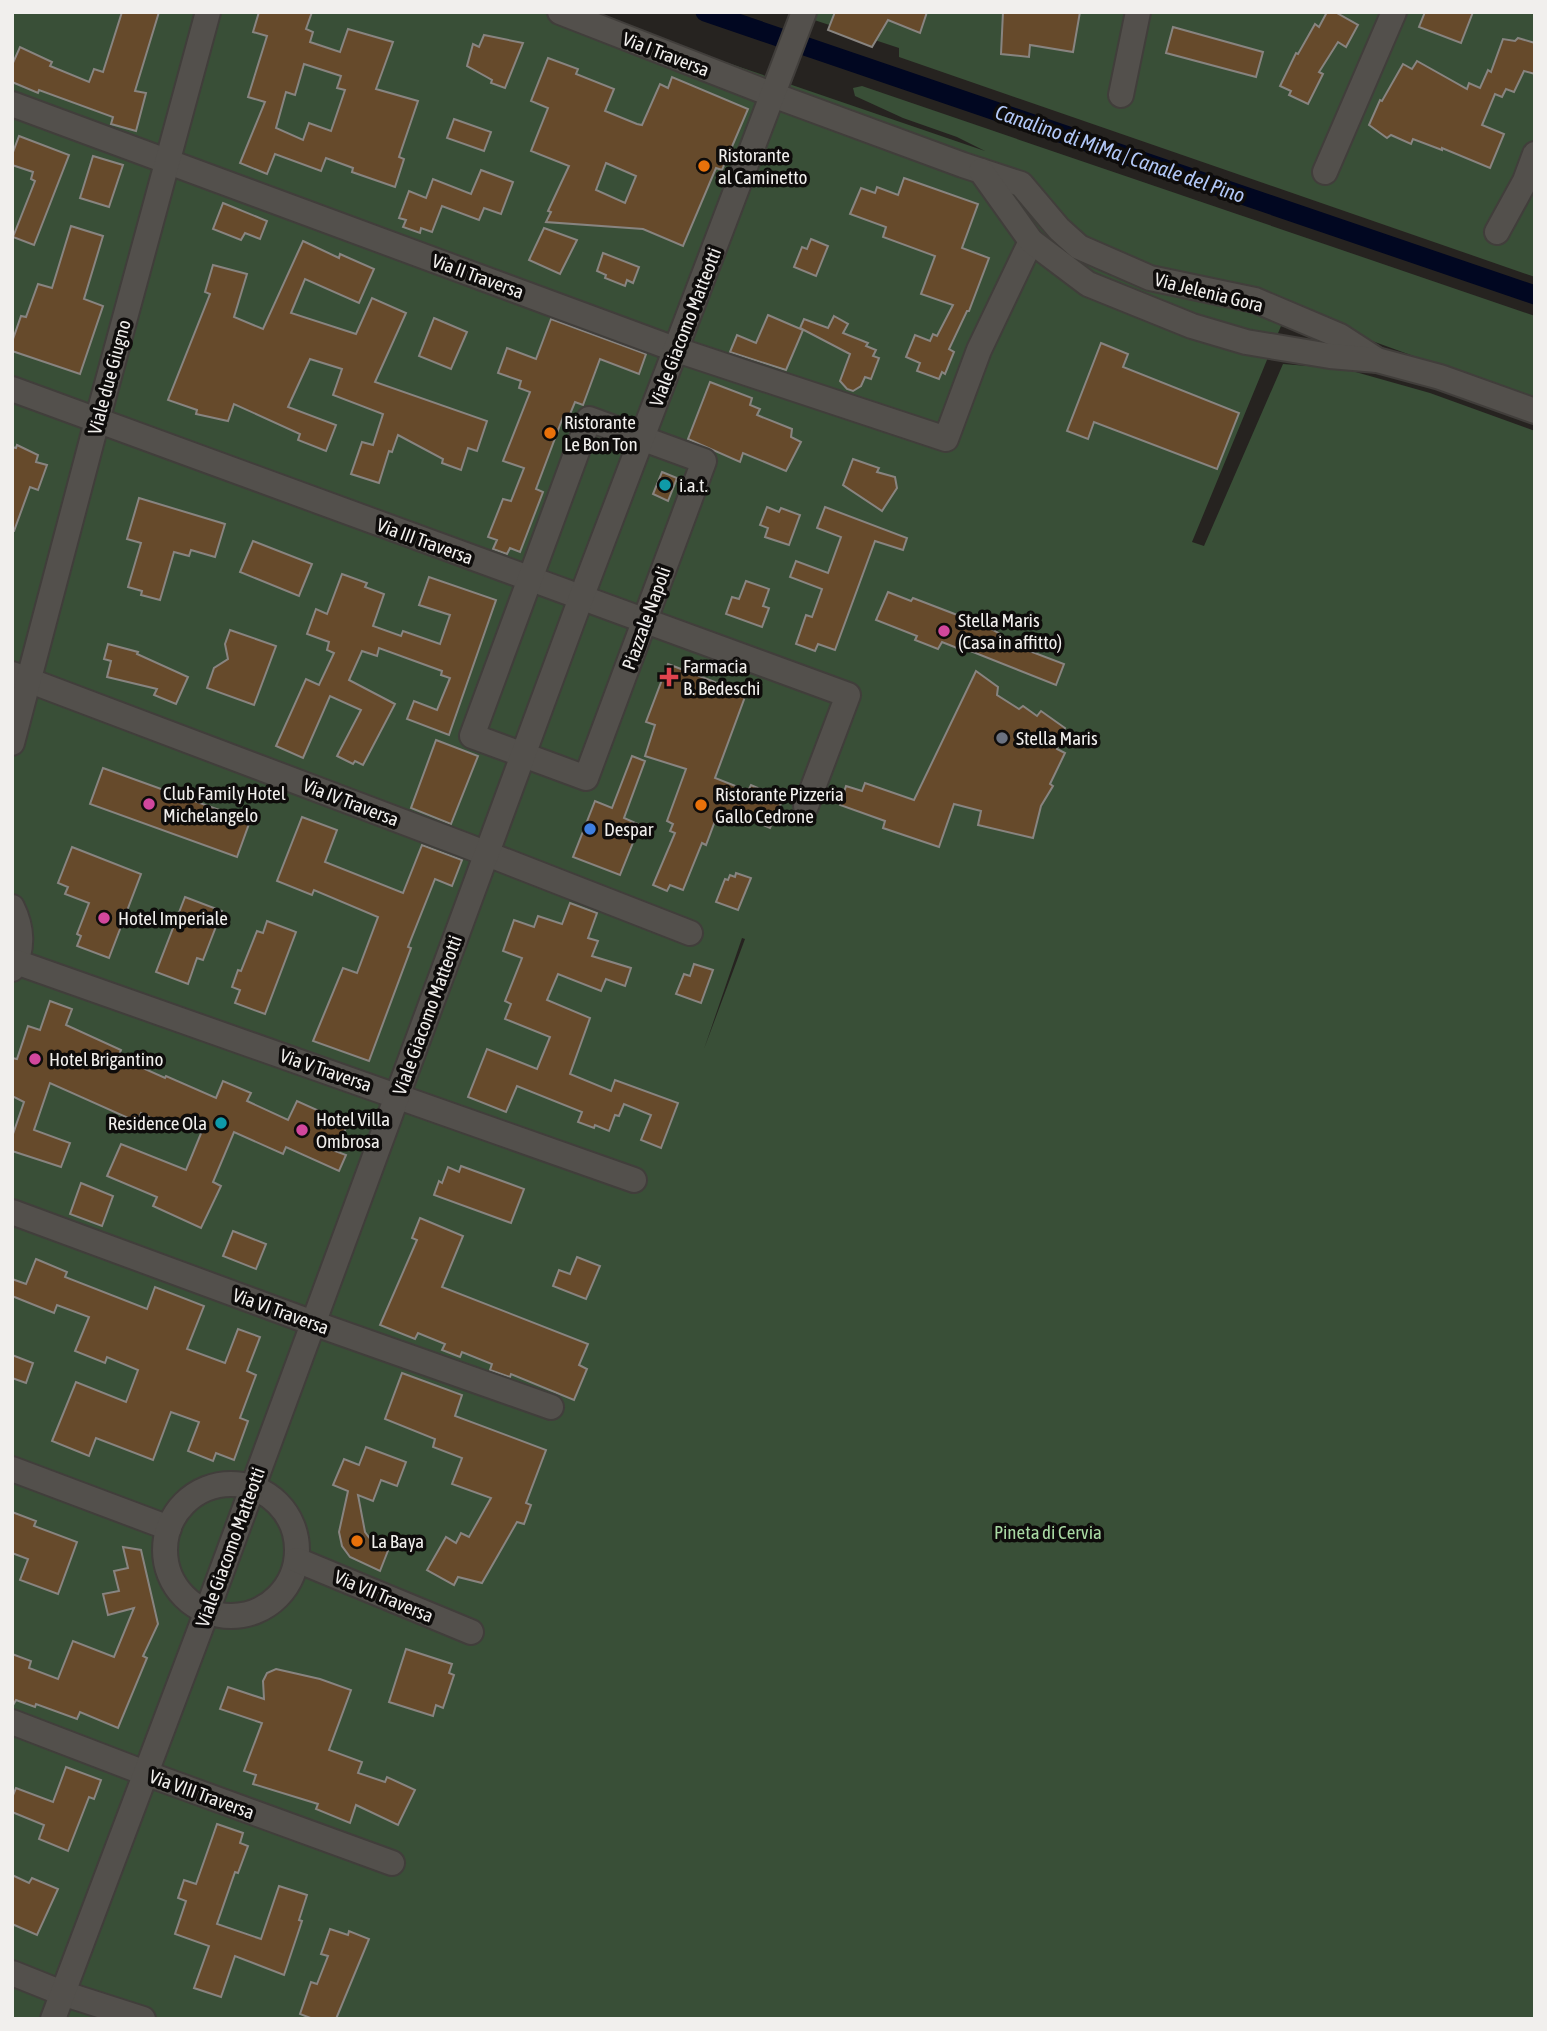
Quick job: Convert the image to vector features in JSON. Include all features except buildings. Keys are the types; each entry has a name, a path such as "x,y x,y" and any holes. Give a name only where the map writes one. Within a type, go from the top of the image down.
{"street":[{"name":"Viale due Giugno","path":"12,743 21,677 97,421 208,12"},
{"name":"Via I Traversa","path":"560,12 773,95"},
{"path":"1121,95 1138,12"},
{"path":"1325,172 1394,12"},
{"name":"Viale Giacomo Matteotti","path":"53,2019 207,1612 581,598 802,19"},
{"name":"Via Jelenia Gora","path":"773,95 1021,184 1059,229 1079,247 1150,278 1255,300 1340,336 1377,360"},
{"name":"Via II Traversa","path":"12,104 677,350 946,439 979,351 1031,241"},
{"path":"1497,232 1525,181 1535,154"},
{"name":"Via Jelenia Gora","path":"981,171 1031,241 1088,284 1192,326 1246,342 1330,356 1377,360 1440,377 1535,411"},
{"name":"Via III Traversa","path":"12,389 848,695 806,806"},
{"name":"Piazzale Napoli","path":"589,419 642,438 704,461 586,778 472,736 589,419"},
{"name":"Via IV Traversa","path":"21,677 487,853 690,933"},
{"path":"12,907 20,932 20,947 14,965"},
{"name":"Via V Traversa","path":"14,965 397,1095 634,1180"},
{"name":"Via VI Traversa","path":"12,1212 551,1407"},
{"path":"12,1469 169,1528"},
{"path":"223,1484 253,1487 278,1503 294,1530 298,1545 291,1579 280,1595 265,1607 246,1615 226,1616 207,1612 190,1601 176,1586 168,1568 165,1548 169,1528 184,1504 195,1494 223,1484"},
{"name":"Via VII Traversa","path":"297,1560 471,1632"},
{"name":"Via VIII Traversa","path":"12,1722 392,1863"},
{"path":"12,1973 62,1993 143,2019"}],"green space":[{"name":"Pineta di Cervia","path":"12,12 579,12 985,151 855,96 853,88 862,86 1535,316 1535,400 1350,333 1340,346 1317,349 1323,340 1281,326 1192,542 1204,546 1283,364 1345,369 1430,393 1535,431 1535,2019 12,2019","holes":["742,938 745,939 704,1049"]},
{"path":"790,12 1535,12 1535,277 899,57 899,48"}],"waterway":[{"name":"Canalino di MiMa | Canale del Pino","path":"705,12 1535,295"}],"place":[{"name":"Ristorante al Caminetto","path":"704,166"},
{"name":"Ristorante Le Bon Ton","path":"550,433"},
{"name":"i.a.t.","path":"665,485"},
{"name":"Stella Maris (Casa in affitto)","path":"944,631"},
{"name":"Farmacia B. Bedeschi","path":"669,677"},
{"name":"Stella Maris","path":"1002,738"},
{"name":"Club Family Hotel Michelangelo","path":"149,804"},
{"name":"Ristorante Pizzeria Gallo Cedrone","path":"701,805"},
{"name":"Despar","path":"590,829"},
{"name":"Hotel Imperiale","path":"104,918"},
{"name":"Hotel Brigantino","path":"35,1059"},
{"name":"Residence Ola","path":"221,1123"},
{"name":"Hotel Villa Ombrosa","path":"302,1130"},
{"name":"La Baya","path":"357,1541"}]}
